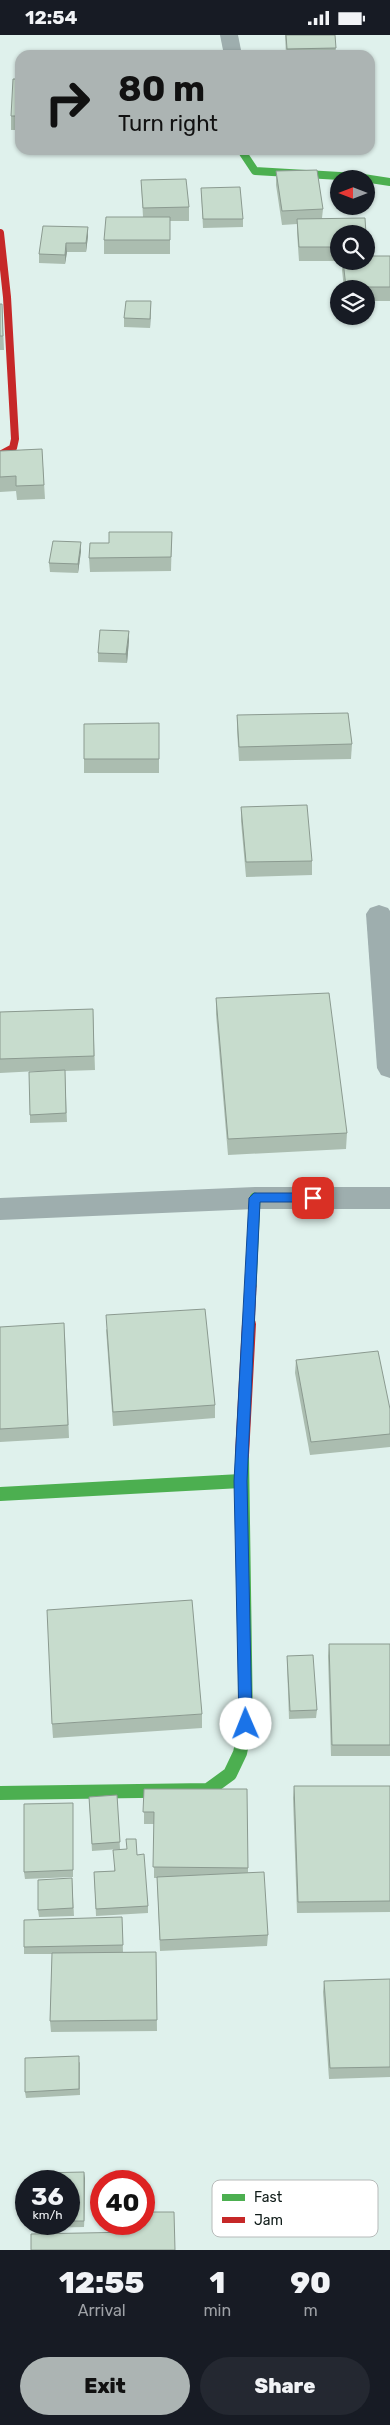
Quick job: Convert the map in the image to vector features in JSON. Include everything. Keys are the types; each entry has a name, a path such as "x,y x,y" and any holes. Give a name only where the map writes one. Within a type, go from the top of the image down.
{"street":[{"path":"229,35 232,50"},
{"path":"243,155 255,171 283,175 374,178 390,182"},
{"path":"0,233 3,298 15,439 13,448 0,455"},
{"path":"379,914 390,1068"},
{"path":"0,1209 254,1198 390,1198"},
{"path":"0,1793 208,1790 230,1774 240,1753 246,1724 241,1481 254,1198"},
{"path":"0,1494 241,1481"}],"building":[{"path":"286,35 335,35 336,48 287,49"},
{"path":"13,79 15,79 15,116 11,116"},
{"path":"317,170 323,209 282,211 276,171"},
{"path":"186,179 189,207 143,208 141,180"},
{"path":"240,187 243,219 203,219 201,188"},
{"path":"106,217 170,217 170,240 104,240"},
{"path":"365,218 365,225 330,225 330,247 299,247 297,219"},
{"path":"43,226 88,227 86,243 66,243 65,255 39,254"},
{"path":"375,256 390,256 390,287 375,287 375,280 345,280 344,270 375,270"},
{"path":"126,301 151,301 150,319 124,318"},
{"path":"0,304 2,304 3,336 0,336"},
{"path":"42,449 44,485 16,486 16,476 0,477 0,451"},
{"path":"109,532 172,532 171,557 89,558 90,543 109,543"},
{"path":"53,541 81,542 78,564 49,563"},
{"path":"100,630 129,631 126,654 98,653"},
{"path":"348,713 352,744 239,747 237,715"},
{"path":"159,723 159,759 84,759 84,724"},
{"path":"307,805 312,861 246,862 241,807"},
{"path":"329,993 347,1133 228,1139 216,998"},
{"path":"93,1009 94,1056 0,1059 0,1012"},
{"path":"65,1070 66,1113 30,1115 29,1072"},
{"path":"205,1309 215,1405 113,1412 106,1315"},
{"path":"64,1323 68,1425 0,1429 0,1327"},
{"path":"378,1351 390,1409 390,1434 311,1442 296,1360"},
{"path":"192,1600 202,1714 52,1724 47,1610"},
{"path":"329,1644 390,1644 390,1745 332,1745"},
{"path":"313,1655 317,1710 290,1711 287,1656"},
{"path":"294,1786 390,1786 390,1901 298,1902"},
{"path":"144,1789 247,1789 248,1868 153,1867 154,1812 143,1812"},
{"path":"117,1795 120,1842 92,1844 89,1797"},
{"path":"73,1803 73,1870 24,1872 24,1804"},
{"path":"126,1839 136,1839 137,1855 144,1854 148,1906 96,1909 94,1872 115,1871 113,1850 127,1849"},
{"path":"264,1872 268,1935 160,1940 157,1877"},
{"path":"72,1878 73,1908 38,1910 38,1880"},
{"path":"122,1917 123,1945 24,1947 24,1920"},
{"path":"156,1952 157,2020 50,2021 52,1953"},
{"path":"390,1979 390,2067 330,2068 324,1981"},
{"path":"79,2056 79,2089 25,2092 25,2058"},
{"path":"80,2172 84,2172 84,2221 80,2221"},
{"path":"155,2212 174,2212 175,2250 31,2250 31,2235 80,2235 80,2233 90,2233 90,2235 155,2235"}],"traffic: fast":[{"path":"244,155 255,171 357,177 390,182"},
{"path":"251,1286 255,1198"},
{"path":"0,1793 208,1790 230,1774 240,1753 246,1724 242,1455"},
{"path":"0,1494 241,1481"}],"traffic: jam":[{"path":"0,233 7,297 15,439 13,448 0,455"},
{"path":"242,1455 251,1286"}],"route":[{"path":"246,1724 241,1481 254,1198 313,1198"}]}
